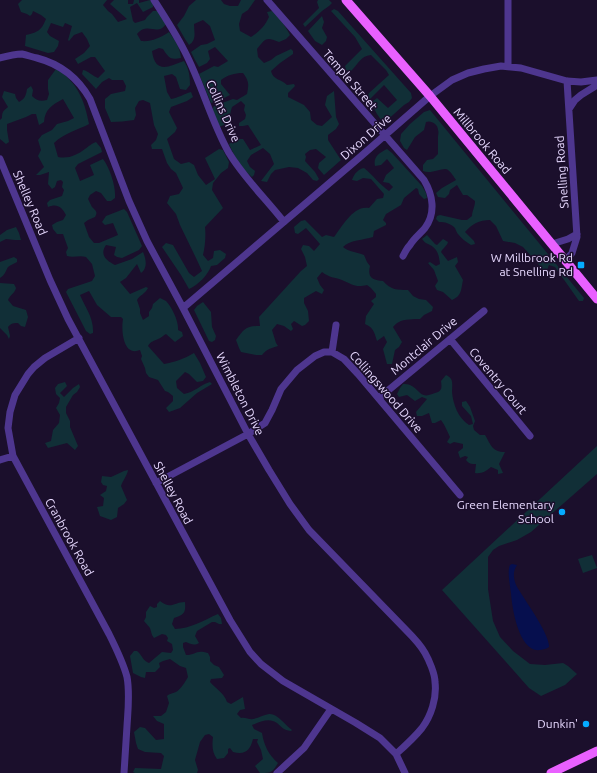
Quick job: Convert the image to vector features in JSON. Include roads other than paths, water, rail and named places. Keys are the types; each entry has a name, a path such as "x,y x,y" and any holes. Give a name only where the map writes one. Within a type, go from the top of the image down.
{"main road":[{"name":"Millbrook Road","path":"346,0 430,96 597,299"},
{"path":"551,773 597,751"}],"street":[{"name":"Collins Drive","path":"154,0 186,53 217,130 230,154 251,183 284,222"},
{"name":"Temple Street","path":"267,0 424,180 430,192 432,202 429,222 421,233 410,243 403,256"},
{"path":"508,0 508,66"},
{"name":"Wimbleton Drive","path":"0,58 10,55 23,54 40,59 64,70 86,91 129,201 144,235 248,434 290,504 309,530 406,630 426,654 436,682 434,702 429,717 423,728 410,743 396,754"},
{"name":"Dixon Drive","path":"183,308 430,96 452,80 468,73 491,67 508,66 526,69 567,81 582,82 597,80"},
{"name":"Snelling Road","path":"566,260 572,253 577,237 567,81"},
{"path":"569,109 575,100 597,85"},
{"name":"Shelley Road","path":"0,159 55,291 78,338 230,620 250,652 261,664 283,681 380,738 396,754 405,773"},
{"path":"552,244 568,239 577,234"},
{"name":"Montclair Drive","path":"379,398 484,311"},
{"path":"332,352 336,325"},
{"name":"Cranbrook Road","path":"78,338 45,358 28,374 15,395 10,412 8,428 13,456 109,634 124,667 129,691 124,773"},
{"name":"Coventry Court","path":"450,339 530,436"},
{"name":"Collingswood Drive","path":"156,483 248,434 265,423 281,388 297,370 315,356 324,352 332,352 344,359 379,398 460,495"},
{"path":"0,460 13,456"},
{"path":"277,773 304,748 331,709"}],"place":[{"name":"W Millbrook Rd at Snelling Rd","path":"581,265"},
{"name":"Green Elementary School","path":"562,512"},
{"name":"Dunkin'","path":"586,724"}]}
